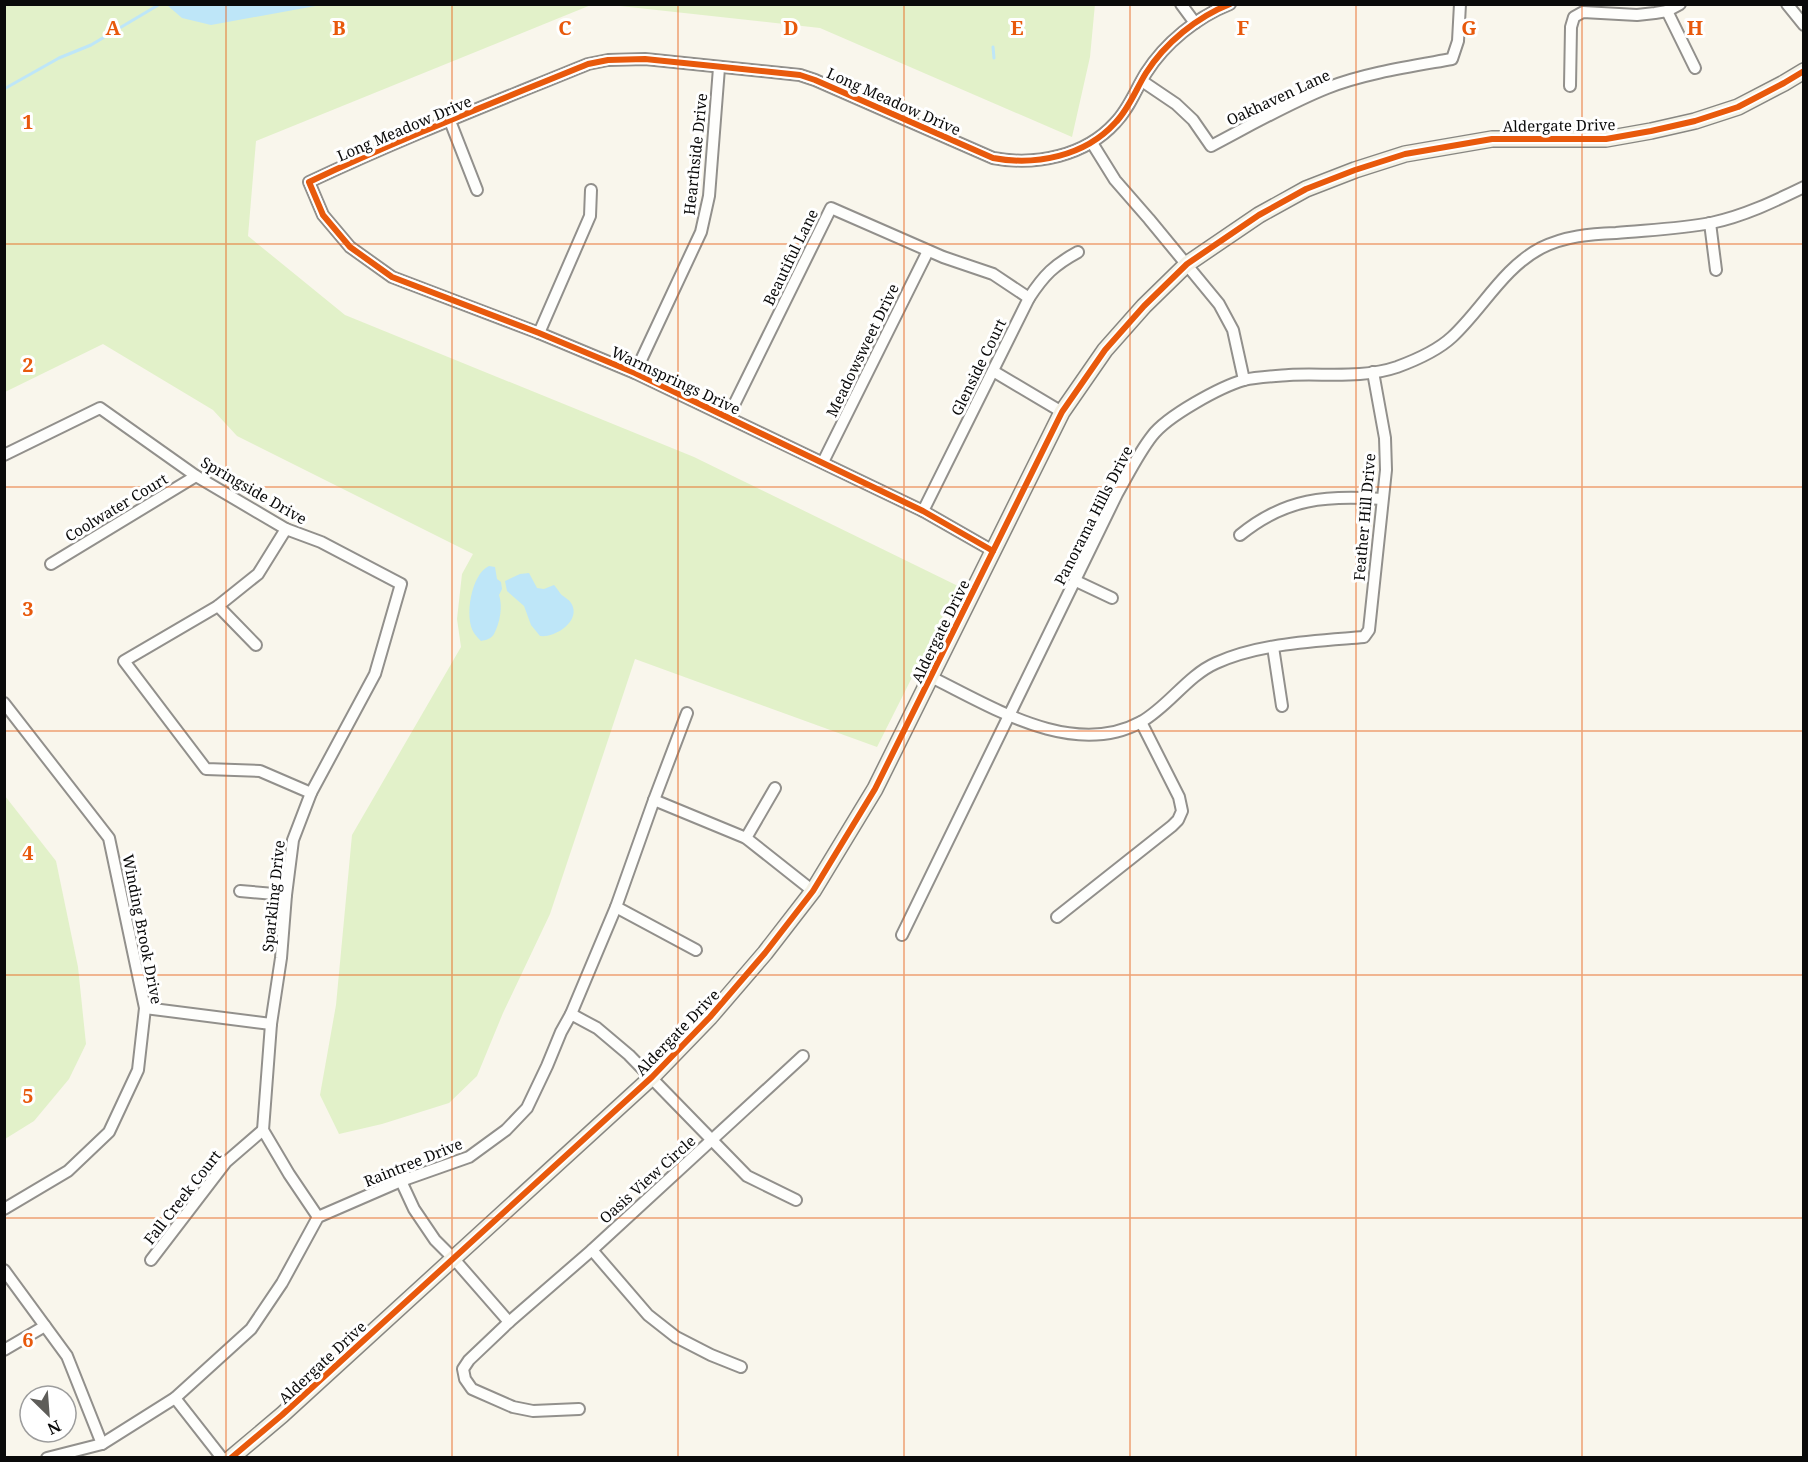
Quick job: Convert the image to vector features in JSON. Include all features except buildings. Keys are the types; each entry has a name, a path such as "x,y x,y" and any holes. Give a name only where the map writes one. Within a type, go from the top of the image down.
{"street":[{"path":"1181,4 1195,23"},
{"name":"Long Meadow Drive","path":"309,182 450,120 588,64 608,60 645,59 800,75 993,158 1033,161 1056,157 1092,143 1116,123 1164,50 1195,23 1230,4"},
{"name":"Oakhaven Lane","path":"1142,81 1176,104 1193,120 1211,146 1328,87 1452,59 1458,41 1460,4"},
{"path":"1569,86 1570,27 1574,17 1583,12 1637,15 1667,10 1680,4"},
{"path":"1787,4 1803,25"},
{"path":"1667,10 1695,68"},
{"name":"Hearthside Drive","path":"635,373 701,232 709,196 719,68"},
{"name":"Aldergate Drive","path":"231,1458 282,1415 652,1077 717,1009 765,953 813,891 875,789 1062,412 1105,350 1144,306 1187,264 1259,215 1306,189 1405,154 1492,139 1606,138 1651,131 1695,121 1738,107 1803,71"},
{"path":"450,120 477,190"},
{"path":"1092,143 1115,180 1219,304 1233,330 1244,380"},
{"name":"Warmsprings Drive","path":"309,182 323,215 350,247 392,277 539,333 635,373 824,462 923,511 993,550"},
{"name":"Panorama Hills Drive","path":"902,934 1117,494 1153,434 1179,412 1244,380 1289,375 1373,372 1396,367 1430,353 1450,339 1466,323 1508,272 1541,248 1559,240 1584,235 1710,223 1746,213 1803,188"},
{"path":"539,333 590,216 591,190"},
{"name":"Beautiful Lane","path":"728,417 831,208 943,257 993,274 1029,298"},
{"path":"1710,223 1716,270"},
{"name":"Meadowsweet Drive","path":"824,462 928,250"},
{"name":"Glenside Court","path":"923,511 1029,298 1044,276 1078,252"},
{"path":"993,371 1062,412"},
{"name":"Feather Hill Drive","path":"1274,647 1364,637 1369,630 1386,470 1385,438 1373,372"},
{"name":"Springside Drive","path":"4,456 100,408 196,476 286,530 321,543 401,584"},
{"name":"Coolwater Court","path":"51,564 196,476"},
{"path":"1240,535 1267,516 1298,503 1353,497 1382,499"},
{"path":"286,530 258,574 218,606 124,661 206,769 260,771 311,793"},
{"path":"1076,581 1112,598"},
{"name":"Sparkling Drive","path":"263,1130 270,1024 282,958 286,895 293,840 311,793 375,674 401,584"},
{"path":"218,606 256,645"},
{"path":"931,677 1035,726 1075,735 1112,733 1141,722 1193,677 1215,663 1240,654 1274,647 1282,706"},
{"name":"Winding Brook Drive","path":"4,703 109,838 145,1008 138,1070 109,1132 68,1171 4,1209"},
{"name":"Raintree Drive","path":"318,1217 401,1181 469,1157 506,1130 527,1108 571,1014 616,907 687,713"},
{"path":"1057,917 1172,826 1182,811 1179,797 1141,722"},
{"path":"746,838 775,788"},
{"path":"654,800 746,838 813,891"},
{"path":"240,891 286,895"},
{"path":"616,907 696,950"},
{"path":"145,1008 270,1024"},
{"path":"571,1014 597,1028 629,1055 747,1176 796,1200"},
{"name":"Oasis View Circle","path":"579,1409 532,1411 513,1407 472,1389 465,1379 463,1369 469,1360 509,1322 592,1250 803,1056"},
{"path":"47,1458 102,1444 175,1398 251,1329 282,1283 318,1217 263,1130"},
{"name":"Fall Creek Court","path":"151,1260 226,1162 263,1130"},
{"path":"401,1181 414,1209 435,1240 509,1322"},
{"path":"592,1250 648,1315 676,1336 711,1355 741,1367"},
{"path":"4,1270 67,1356 102,1444"},
{"path":"4,1350 45,1326"},
{"path":"175,1398 222,1458"}],"green space":[{"path":"1095,4 1090,57 1072,137 820,28 611,5"},
{"path":"5,5 591,5 256,141 248,236 345,315 694,457 958,586 877,747 635,659 550,914 503,1013 477,1076 449,1103 382,1124 339,1134 320,1095 336,1005 352,835 461,647 457,619 462,574 473,554 237,436 213,410 103,344 5,392"},
{"path":"5,796 56,861 78,967 86,1044 69,1079 34,1121 5,1139"}],"water":[{"path":"167,5 321,5 211,25 182,18"},
{"path":"489,566 495,567 497,579 501,582 500,614 493,636 481,641 471,626 471,597 478,578"},
{"path":"529,573 537,588 544,589 554,585 571,603 573,616 566,627 560,631 540,636 531,625 524,606 507,591 505,581 520,574"}],"waterway":[{"path":"4,89 59,58 91,45 160,4"},
{"path":"993,47 994,58"}],"cycle path":[{"path":"993,551 923,511 635,373 539,333 392,277 350,247 323,215 309,182 588,64 608,60 645,59 800,75 993,158 1026,161 1059,156 1075,151 1103,134 1120,117 1162,51 1194,24 1230,4"},
{"path":"231,1458 282,1415 652,1077 710,1017 765,953 813,891 875,789 1062,412 1105,350 1144,306 1187,264 1259,215 1306,189 1405,154 1492,139 1606,139 1651,131 1695,121 1738,107 1804,71"}]}
